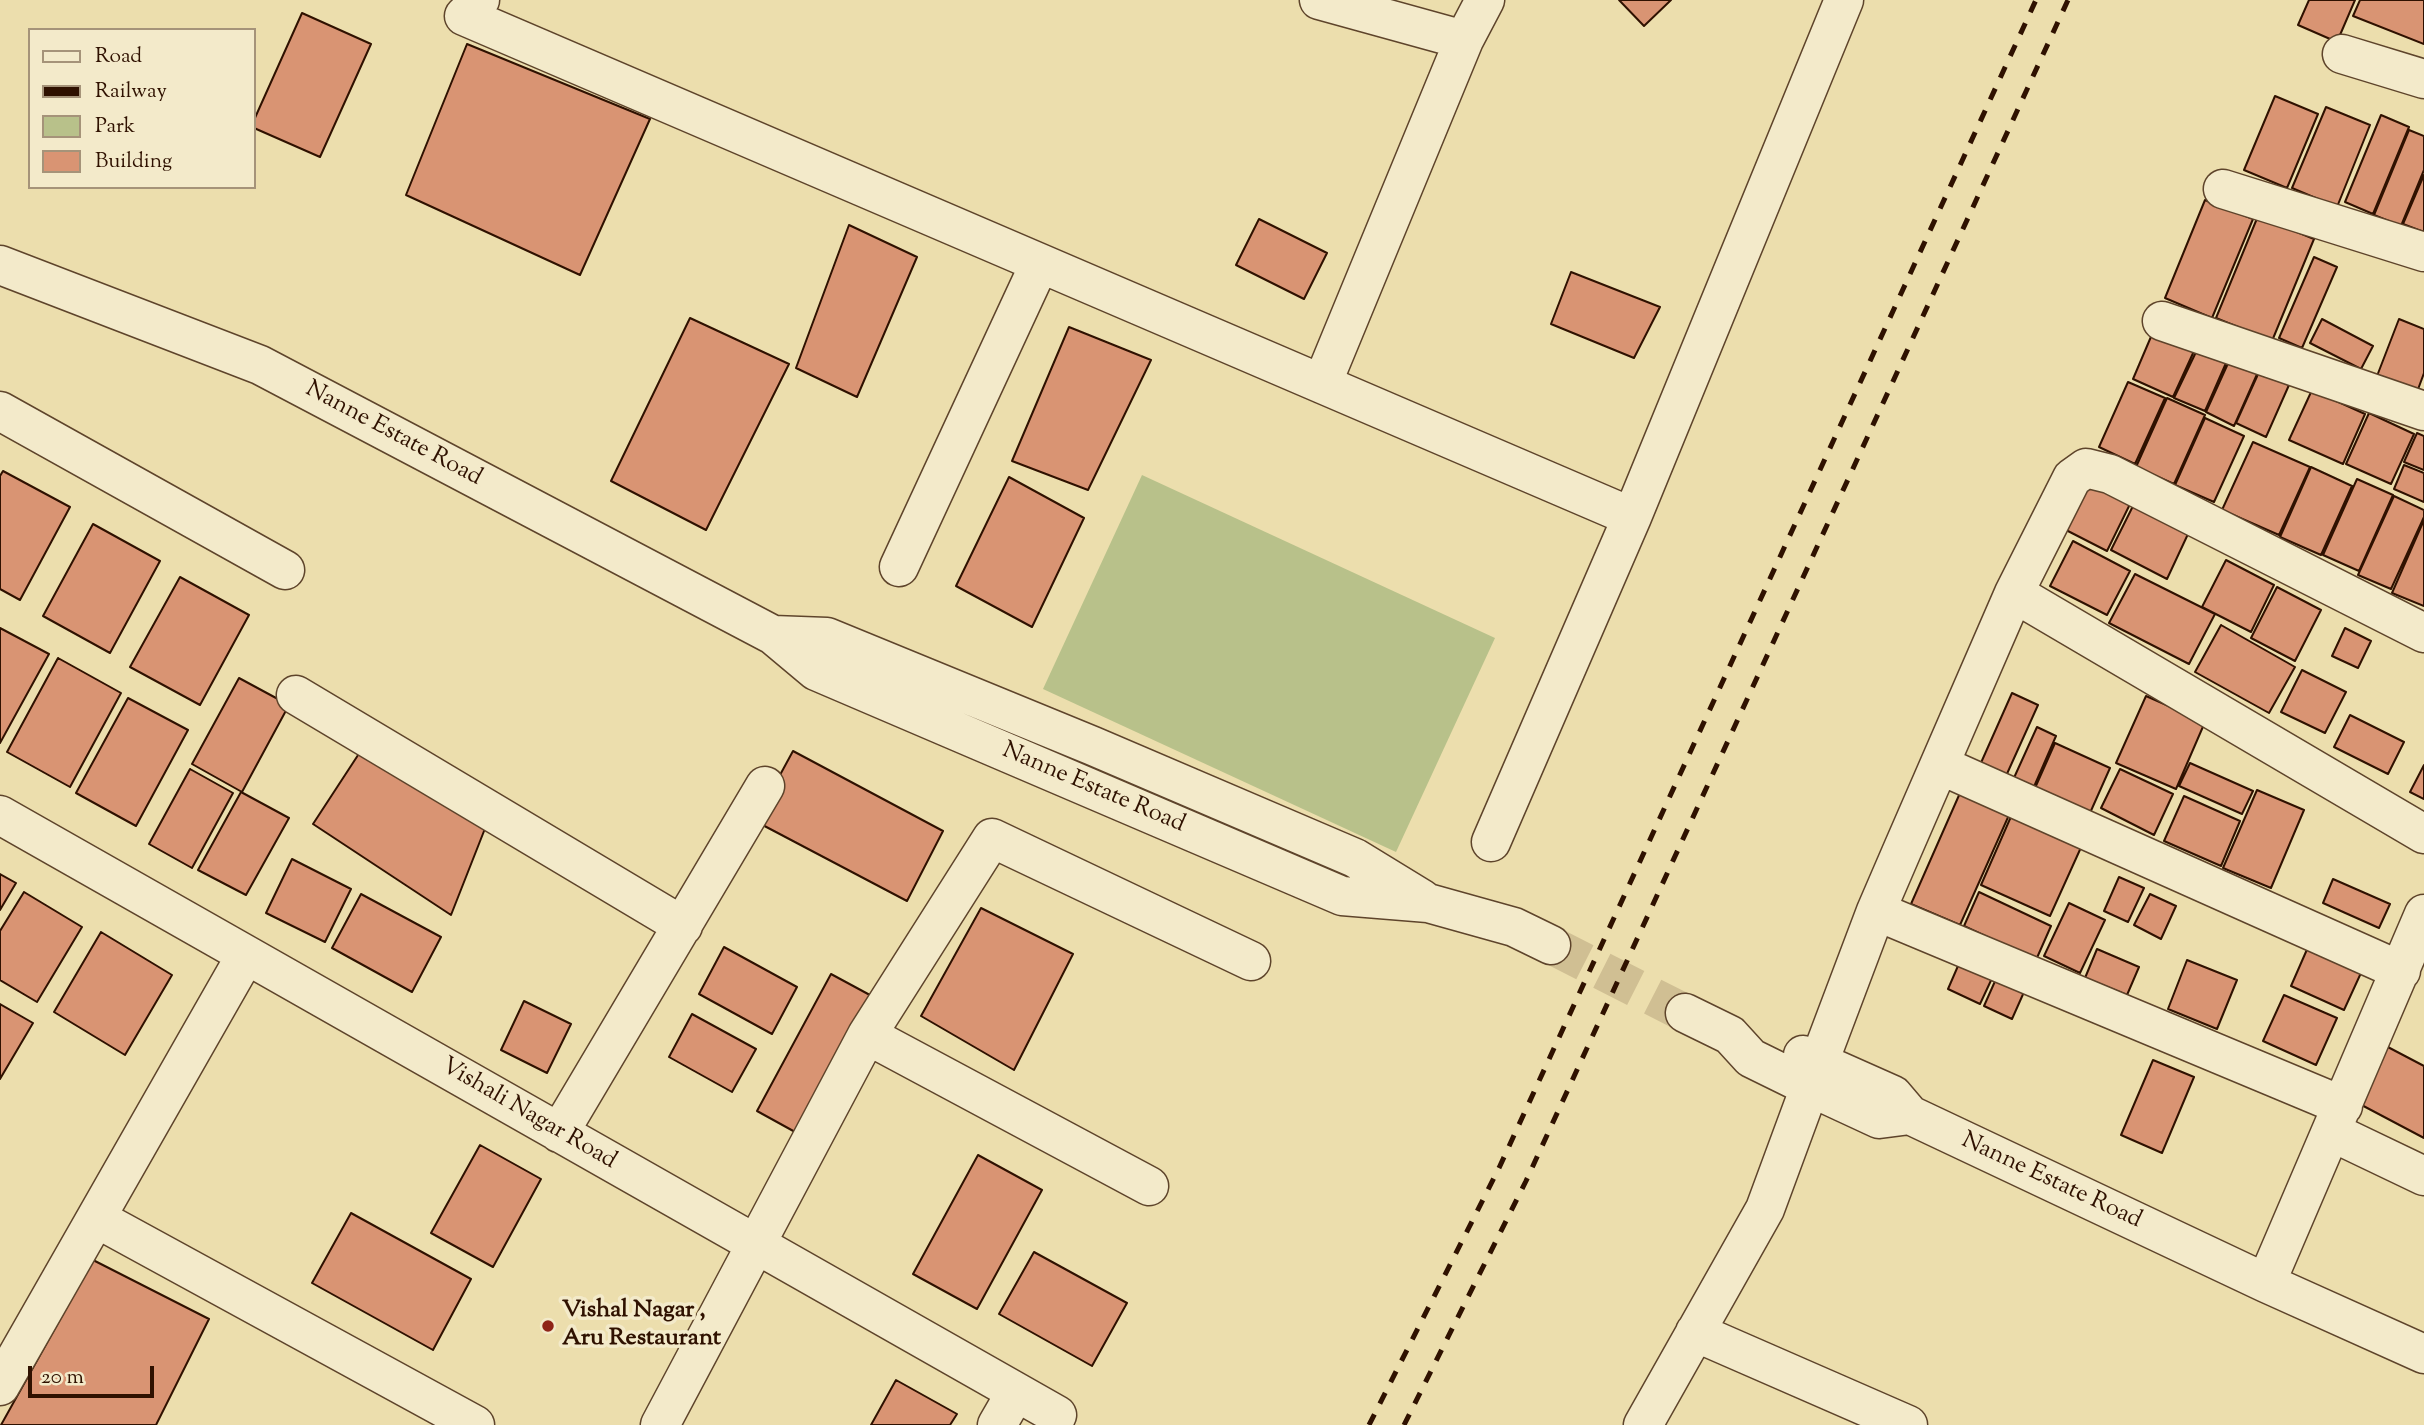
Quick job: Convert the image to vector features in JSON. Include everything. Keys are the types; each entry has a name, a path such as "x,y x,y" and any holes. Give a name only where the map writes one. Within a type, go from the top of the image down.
{"street":[{"path":"480,0 464,16 1632,517"},
{"path":"1319,0 1464,40"},
{"path":"1322,384 1464,40 1485,0"},
{"path":"1490,842 1632,517 1844,0"},
{"path":"2342,54 2424,79"},
{"path":"2223,189 2424,252"},
{"path":"899,567 1040,263"},
{"name":"Nanne Estate Road","path":"0,265 260,365 773,635 816,671 1342,896 1429,903 1514,927 1551,945"},
{"path":"2162,321 2424,411"},
{"path":"0,411 285,570"},
{"path":"1643,1425 1765,1209 1876,911 2014,593 2072,478 2086,468 2110,474 2424,633"},
{"path":"2014,593 2424,835"},
{"path":"296,695 683,926"},
{"path":"1940,765 2401,971"},
{"path":"559,1133 765,786"},
{"name":"Vishali Nagar Road","path":"0,815 1057,1415"},
{"path":"660,1425 867,1035 992,838 1251,961"},
{"path":"1876,911 2337,1119 2424,1176"},
{"path":"2266,1283 2424,914"},
{"path":"0,1386 246,955"},
{"name":"Nanne Estate Road","path":"1685,1013 1730,1035 1758,1035 1814,1075 1893,1095 1910,1115 2266,1283 2424,1354"},
{"path":"867,1035 1149,1186"},
{"path":"96,1218 475,1425"},
{"path":"1695,1332 1908,1425"},
{"path":"998,1425 1016,1392"}],"green space":[{"path":"1142,475 1495,638 1396,852 1043,689"}],"building":[{"path":"1619,0 1671,0 1644,26"},
{"path":"2309,0 2355,0 2337,42 2298,25"},
{"path":"2360,0 2424,0 2424,44 2353,16"},
{"path":"302,13 371,44 320,157 256,129 256,116"},
{"path":"467,44 650,119 580,275 406,195"},
{"path":"2275,96 2318,114 2287,188 2244,170"},
{"path":"2326,107 2370,125 2337,207 2292,188"},
{"path":"2381,115 2409,127 2373,214 2345,202"},
{"path":"2409,130 2424,136 2424,170 2401,226 2374,215"},
{"path":"2424,175 2424,232 2403,224"},
{"path":"2205,200 2253,219 2212,318 2165,298"},
{"path":"2258,216 2314,239 2272,341 2216,318"},
{"path":"1259,219 1327,253 1304,299 1236,265"},
{"path":"849,225 917,257 857,397 796,368"},
{"path":"2314,257 2337,267 2302,348 2279,338"},
{"path":"1571,272 1660,307 1634,358 1551,324"},
{"path":"690,318 789,364 706,530 611,481"},
{"path":"2322,319 2373,346 2361,369 2310,343"},
{"path":"2399,319 2424,329 2424,373 2417,392 2377,376"},
{"path":"1069,327 1151,360 1088,490 1012,461"},
{"path":"2153,332 2194,351 2173,397 2133,379"},
{"path":"2197,350 2226,363 2205,411 2174,398"},
{"path":"2230,359 2258,372 2234,426 2206,412"},
{"path":"2259,372 2289,385 2266,437 2236,423"},
{"path":"2128,382 2165,398 2135,464 2099,447"},
{"path":"2312,390 2365,414 2343,464 2289,440"},
{"path":"2167,398 2205,415 2174,484 2136,467"},
{"path":"2369,413 2414,434 2391,484 2346,464"},
{"path":"2205,418 2244,436 2214,502 2175,485"},
{"path":"2417,433 2424,436 2424,470 2404,462"},
{"path":"2253,442 2310,467 2279,535 2222,510"},
{"path":"2404,465 2424,473 2424,502 2394,489"},
{"path":"2311,467 2352,486 2321,555 2280,537"},
{"path":"3,471 70,507 20,600 0,589 0,476"},
{"path":"1009,477 1084,518 1032,627 956,586"},
{"path":"2089,479 2132,500 2107,551 2064,529"},
{"path":"2357,479 2393,495 2359,571 2323,555"},
{"path":"2394,496 2424,510 2424,517 2391,589 2358,575"},
{"path":"2133,506 2188,534 2167,579 2111,550"},
{"path":"2424,520 2424,606 2392,593"},
{"path":"93,524 160,561 110,653 43,616"},
{"path":"2073,541 2130,571 2107,615 2050,586"},
{"path":"2226,560 2274,585 2251,632 2202,607"},
{"path":"2135,574 2215,614 2189,664 2109,623"},
{"path":"180,577 249,615 200,705 130,667"},
{"path":"2277,587 2321,610 2295,661 2251,638"},
{"path":"2221,625 2295,667 2269,713 2195,672"},
{"path":"0,628 49,654 0,743"},
{"path":"2345,628 2371,641 2358,668 2332,656"},
{"path":"58,658 121,693 70,787 7,752"},
{"path":"2302,670 2346,692 2325,733 2281,712"},
{"path":"239,678 289,705 242,792 192,764"},
{"path":"2012,693 2038,705 2006,776 1980,765"},
{"path":"2146,696 2205,722 2176,789 2116,763"},
{"path":"128,698 188,730 136,826 76,793"},
{"path":"2350,715 2404,742 2388,774 2334,747"},
{"path":"2037,727 2056,736 2033,789 2013,780"},
{"path":"2055,743 2110,768 2090,813 2035,788"},
{"path":"362,749 486,826 451,915 313,824"},
{"path":"793,751 943,831 907,901 755,821"},
{"path":"2190,763 2253,791 2242,814 2179,786"},
{"path":"2424,765 2424,799 2410,792"},
{"path":"190,769 233,793 192,868 149,844"},
{"path":"2120,769 2173,794 2154,835 2101,808"},
{"path":"2257,790 2304,810 2271,888 2223,868"},
{"path":"241,792 289,818 246,895 198,870"},
{"path":"1960,793 2009,815 1960,925 1911,904"},
{"path":"2184,796 2240,821 2221,866 2164,841"},
{"path":"2013,812 2083,843 2050,916 1981,885"},
{"path":"292,859 351,889 325,942 266,913"},
{"path":"0,874 16,883 0,910"},
{"path":"2119,877 2144,888 2128,922 2104,911"},
{"path":"2333,879 2390,904 2379,928 2323,903"},
{"path":"24,892 82,927 37,1002 0,980 0,931"},
{"path":"1979,892 2051,926 2036,960 1964,926"},
{"path":"361,894 441,937 412,992 332,948"},
{"path":"2150,894 2176,906 2161,939 2134,925"},
{"path":"2069,903 2105,920 2080,973 2044,956"},
{"path":"981,908 1073,954 1014,1070 921,1016"},
{"path":"101,932 172,975 125,1055 54,1012"},
{"path":"2312,938 2366,962 2344,1010 2291,986"},
{"path":"724,947 797,987 772,1034 699,994"},
{"path":"2097,949 2139,967 2127,995 2085,978"},
{"path":"1961,959 1994,974 1980,1004 1948,989"},
{"path":"2187,960 2237,980 2217,1029 2168,1009"},
{"path":"2000,970 2028,983 2012,1019 1984,1006"},
{"path":"831,974 881,1001 806,1138 757,1111"},
{"path":"2284,995 2337,1018 2316,1065 2263,1041"},
{"path":"524,1001 571,1024 547,1073 501,1050"},
{"path":"0,1004 33,1023 0,1079"},
{"path":"692,1014 756,1049 732,1092 669,1057"},
{"path":"2384,1045 2424,1066 2424,1138 2354,1101"},
{"path":"2153,1060 2194,1077 2162,1153 2121,1135"},
{"path":"480,1145 541,1179 493,1267 431,1233"},
{"path":"978,1155 1042,1190 977,1309 913,1274"},
{"path":"351,1213 471,1279 433,1350 312,1283"},
{"path":"1034,1252 1127,1303 1092,1366 999,1314"},
{"path":"93,1260 209,1319 156,1425 1,1425"},
{"path":"896,1380 957,1414 950,1425 871,1425"}],"tunnel":[{"path":"1551,945 1685,1013"}],"railway":[{"path":"1369,1425 1499,1168 2036,0"},
{"path":"1404,1425 1526,1181 2068,0"}],"place":[{"name":"Vishal Nagar , Aru Restaurant","path":"548,1326"}]}
